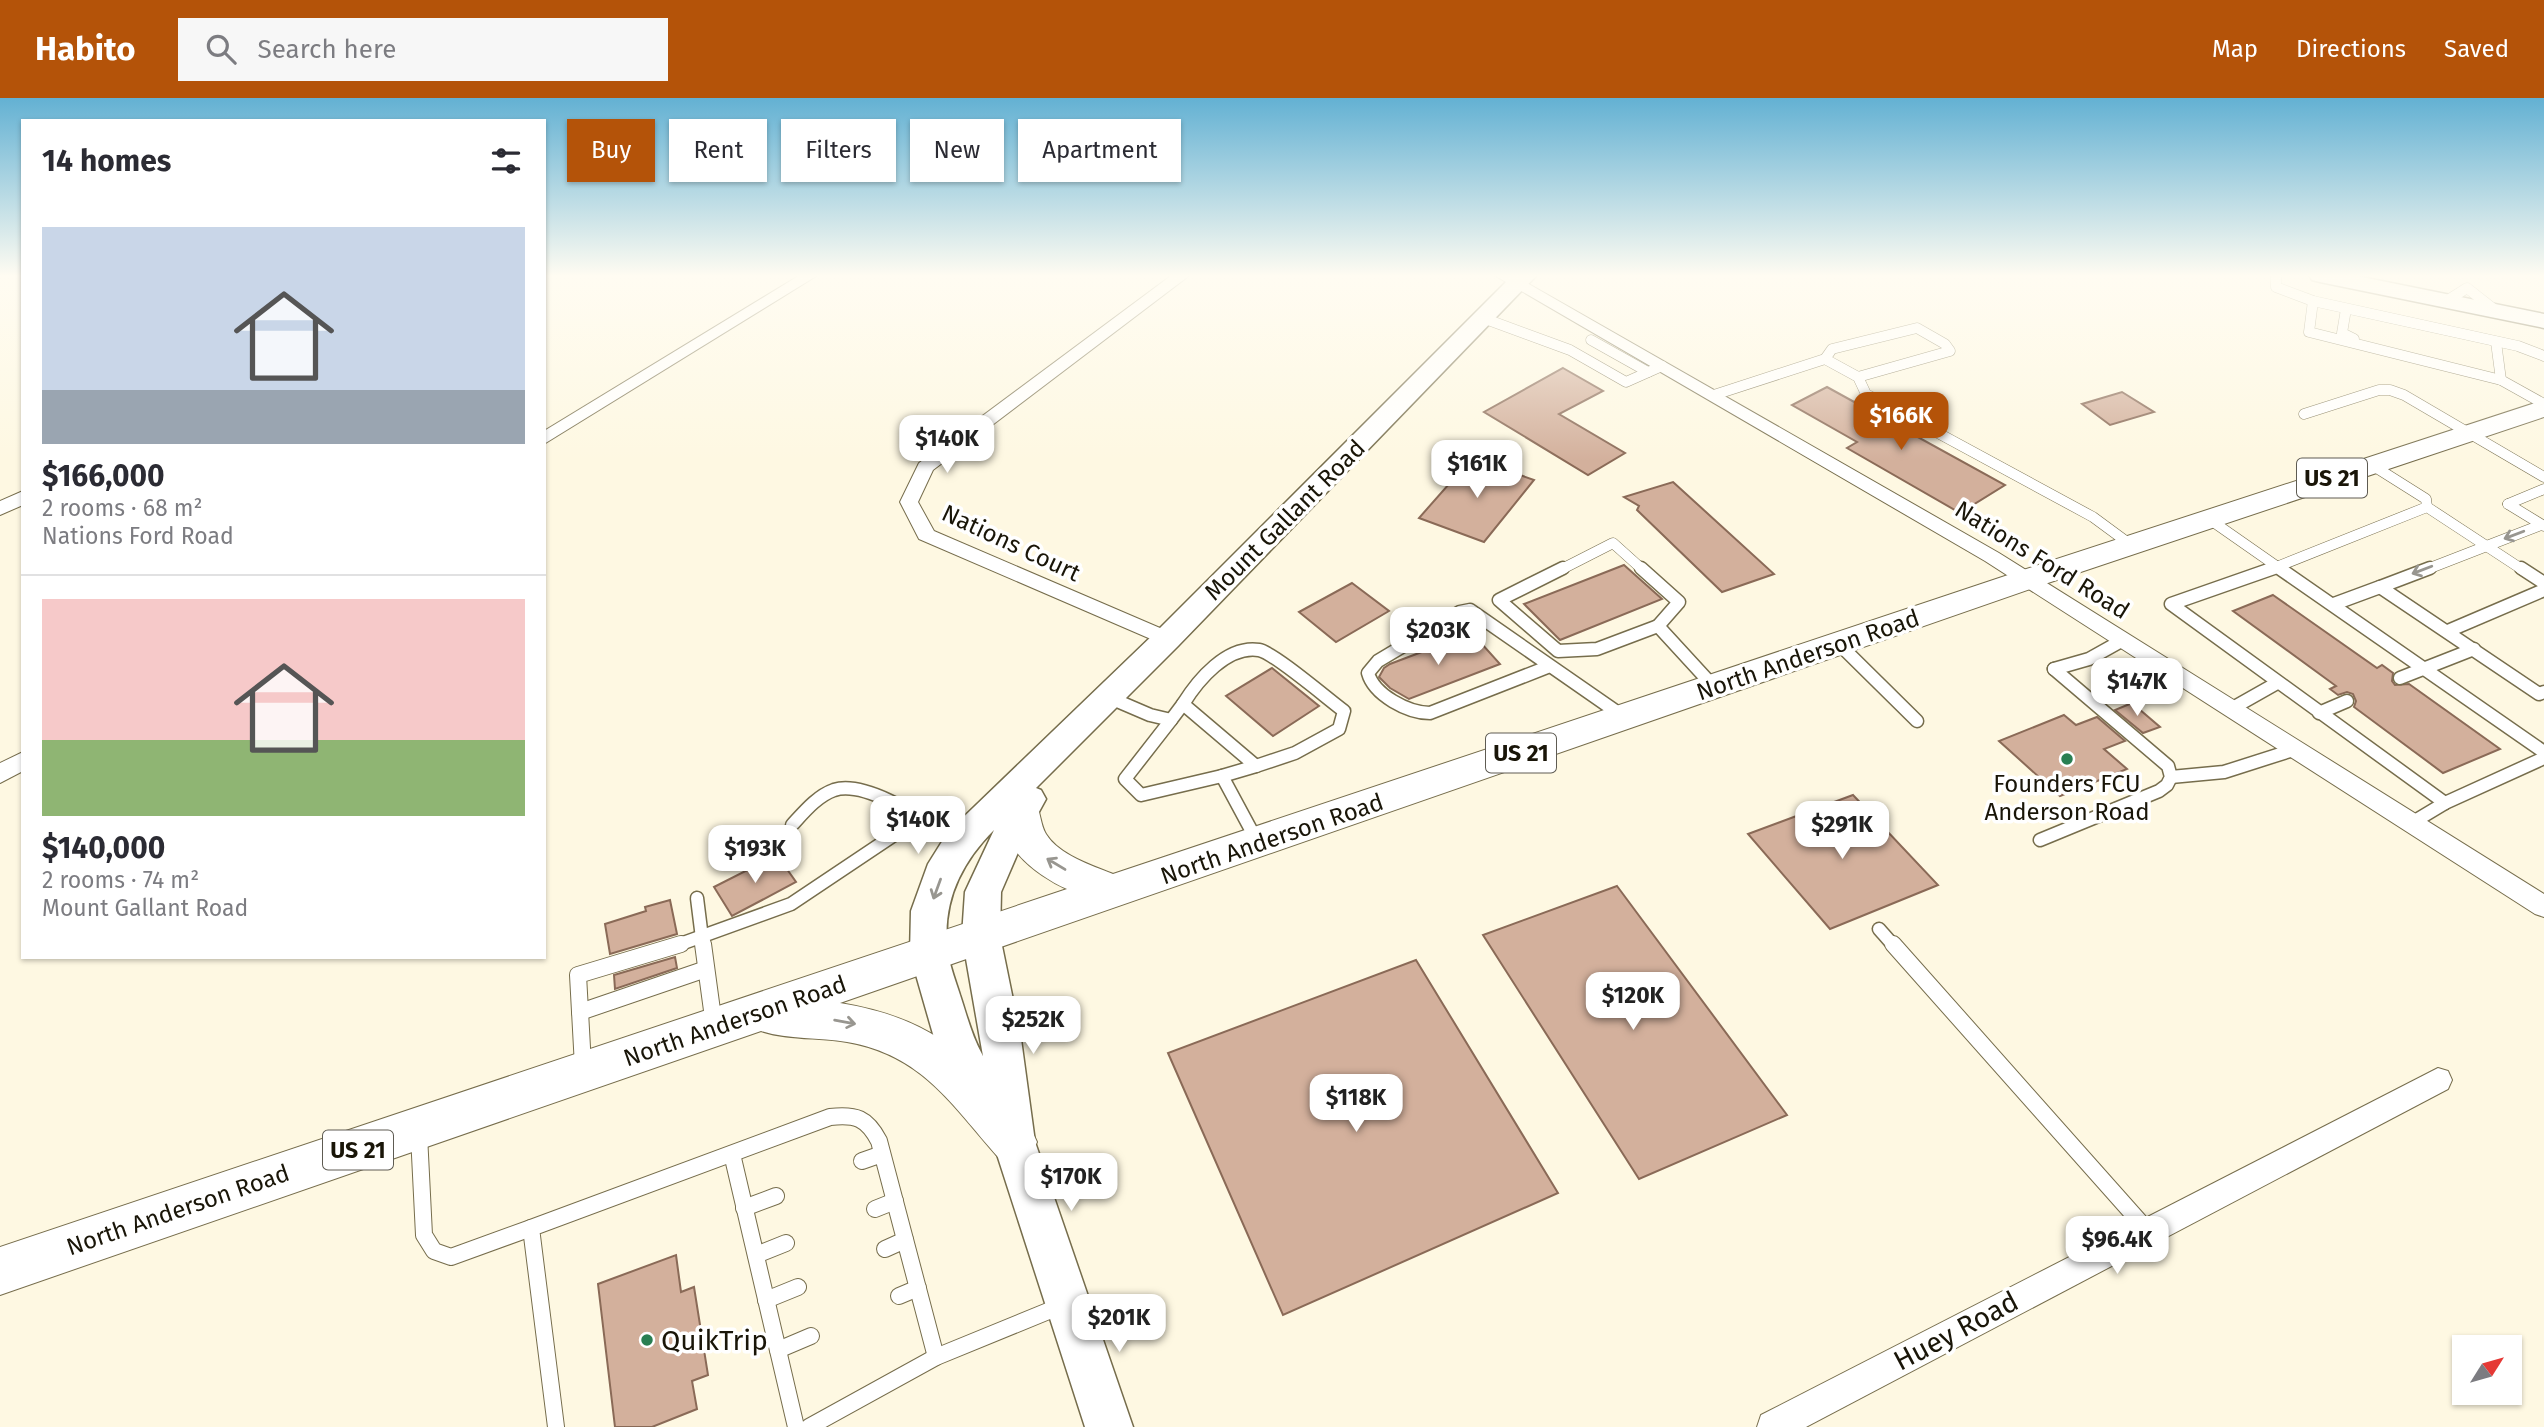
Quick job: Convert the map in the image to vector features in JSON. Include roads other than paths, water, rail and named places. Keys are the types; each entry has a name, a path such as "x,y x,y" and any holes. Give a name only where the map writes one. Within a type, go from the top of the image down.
{"main road":[{"name":"North Anderson Road","path":"0,1271 1258,844 2028,579 2544,406"},
{"path":"1022,813 1027,835 1039,853 1059,866 1115,892"},
{"path":"734,1022 823,1018 865,1026 909,1041 940,1062 1014,1142"}],"street":[{"path":"546,438 709,337"},
{"name":"Nations Court","path":"1099,337 925,467 909,502 926,535 1167,639"},
{"name":"Mount Gallant Road","path":"1014,1142 957,1048 929,954 929,911 946,864 960,842 1167,639 1464,337"},
{"name":"Nations Ford Road","path":"1600,337 1655,369 1714,395 2028,579 2293,750 2544,907"},
{"path":"0,509 21,498"},
{"path":"0,774 21,761"},
{"name":"Mount Gallant Road","path":"1042,764 1022,813 983,892 981,936 1001,1039 1014,1142 1108,1427"},
{"name":"Huey Road","path":"1773,1427 2438,1080"}],"lane":[{"path":"1535,337 1570,350 1626,382 1655,369"},
{"path":"1570,350 1596,337"},
{"path":"1714,395 1825,359 1832,349 1880,337"},
{"path":"1858,377 1950,351 1945,344 1933,337"},
{"path":"2329,337 2501,380 2544,406"},
{"path":"2348,337 2441,360 2458,369"},
{"path":"2473,337 2544,356"},
{"path":"2496,342 2501,380"},
{"path":"1825,359 1858,377 1866,394 2093,517 2131,545"},
{"path":"2304,414 2379,390 2390,390 2423,405 2544,477"},
{"path":"2372,465 2426,499 2427,507 2544,583"},
{"path":"2543,525 2508,504 2544,489"},
{"path":"2427,507 2279,566 2171,604 2445,803"},
{"path":"2209,519 2544,752"},
{"path":"2334,604 2543,525"},
{"path":"1558,651 1499,600 1613,543 1679,602 1658,626 1597,649 1558,651 1546,663 1430,713 1415,715 1406,712 1370,680 1368,673 1378,661 1460,612 1470,610 1546,663 1624,718"},
{"path":"2380,587 2539,694 2544,692"},
{"path":"2448,631 2544,590"},
{"path":"1658,626 1714,687"},
{"path":"2040,840 2159,790 2167,785 2171,777 2168,766 2054,669 2089,659 2123,640"},
{"path":"1839,644 1917,721"},
{"path":"2400,678 2474,649"},
{"path":"1239,650 1262,650 1344,710 1339,729 1295,753 1222,776 1141,795 1125,779 1171,720 1197,681 1239,650"},
{"path":"2231,709 2277,683"},
{"path":"1108,697 1150,715 1171,720"},
{"path":"2319,713 2347,701"},
{"path":"1183,704 1256,766"},
{"path":"2171,777 2224,772 2293,750"},
{"path":"2410,824 2445,803 2544,758"},
{"path":"1222,776 1258,844"},
{"path":"792,825 815,803 838,789 865,792 960,842"},
{"path":"583,1073 578,975 702,938 791,904 918,819"},
{"path":"696,898 706,969 734,1022"},
{"path":"1879,929 2148,1231"},
{"path":"580,1012 706,969"},
{"path":"419,1129 425,1235 430,1248 440,1256 451,1257 830,1118 861,1116 871,1125 882,1154 936,1357"},
{"path":"732,1154 796,1427"},
{"path":"862,1161 882,1154"},
{"path":"744,1208 776,1196"},
{"path":"876,1209 895,1201"},
{"path":"531,1228 556,1427"},
{"path":"885,1249 905,1240"},
{"path":"756,1255 786,1243"},
{"path":"766,1300 797,1287"},
{"path":"899,1296 918,1288"},
{"path":"809,1427 936,1357 1066,1303"},
{"path":"778,1350 811,1336"}],"place":[{"name":"Founders FCU Anderson Road","path":"2067,759"},
{"name":"QuikTrip","path":"647,1340"}]}
